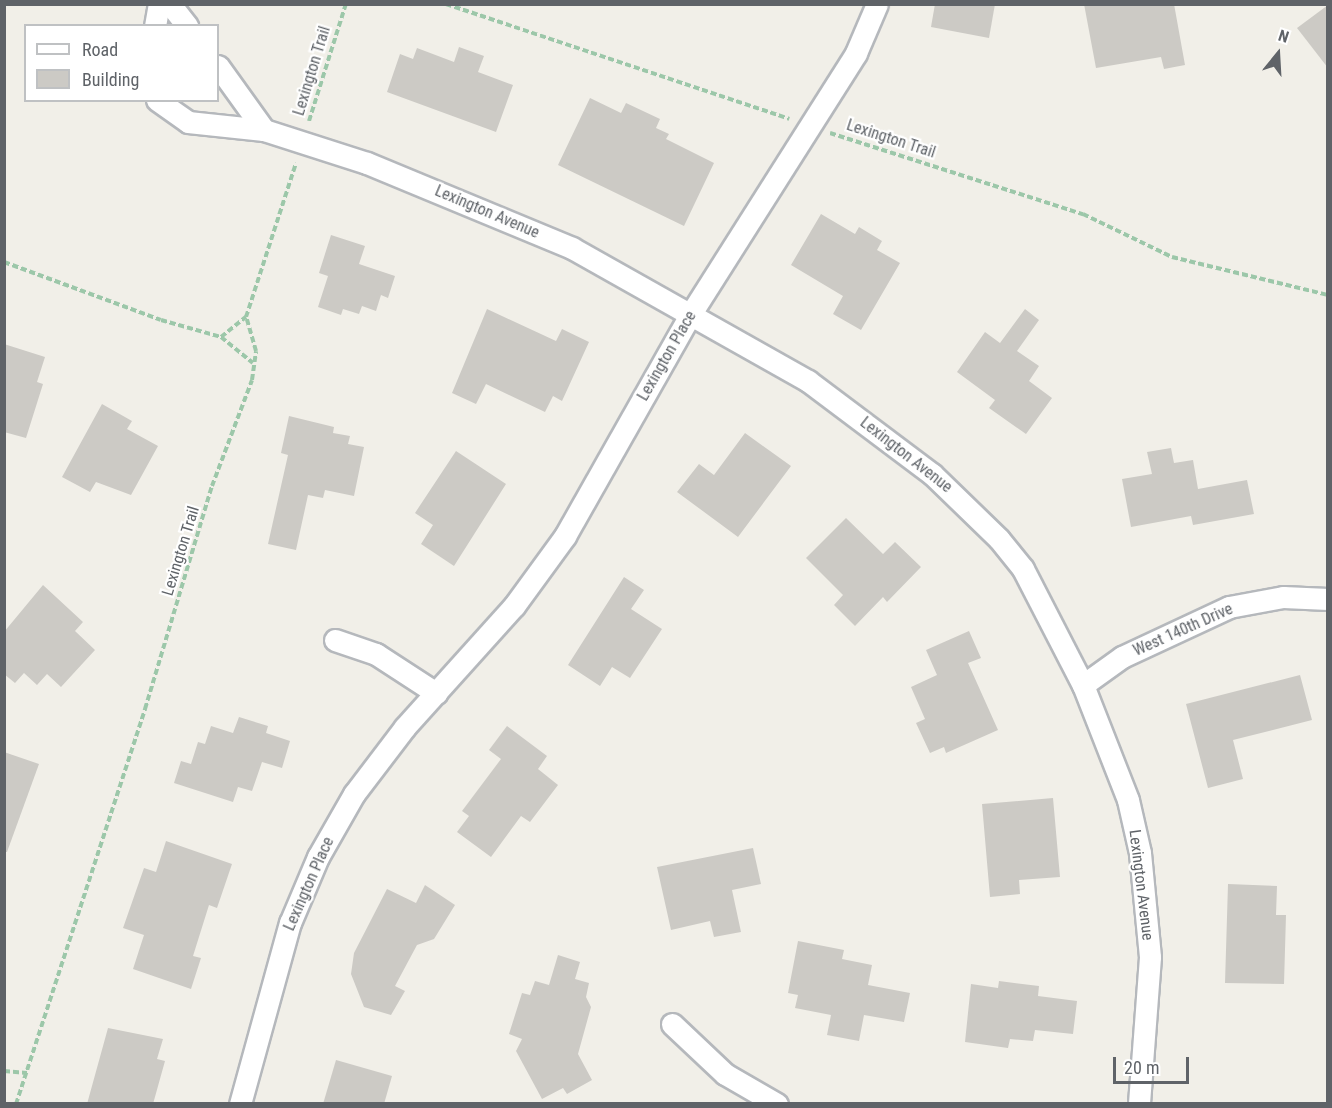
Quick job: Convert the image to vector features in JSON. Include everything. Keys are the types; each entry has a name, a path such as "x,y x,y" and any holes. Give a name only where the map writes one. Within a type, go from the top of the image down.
{"street":[{"path":"155,24 159,4"},
{"path":"170,4 185,24"},
{"name":"Lexington Place","path":"240,1104 290,923 318,857 360,786 436,693 514,606 565,536 690,315 773,188 807,125 856,53 877,4"},
{"path":"219,67 264,130"},
{"name":"Lexington Avenue","path":"160,102 188,122 264,130 487,210 572,248 808,381 972,508 1023,569 1083,684 1112,752 1140,853 1150,967 1139,1104"},
{"name":"West 140th Drive","path":"1083,684 1122,657 1229,607 1283,597 1328,599"},
{"path":"335,640 376,654 436,693"},
{"path":"672,1024 725,1074 777,1104"}],"path":[{"name":"Lexington Trail","path":"16,1104 212,486 252,381 256,351 246,317 346,4"},
{"name":"Lexington Trail","path":"446,4 807,125 1083,214 1172,257 1328,295"},
{"path":"4,262 161,320 221,337 253,363"},
{"path":"221,337 246,317"},
{"path":"4,1071 27,1073"}],"building":[{"path":"935,4 995,4 989,38 931,27"},
{"path":"1084,4 1174,4 1185,65 1164,69 1161,57 1096,68"},
{"path":"1328,5 1328,68 1297,28"},
{"path":"459,47 484,56 478,72 513,85 496,132 387,92 400,54 413,59 417,48 454,62"},
{"path":"590,98 621,113 626,103 660,119 656,128 669,134 666,139 714,163 684,226 558,165"},
{"path":"821,214 855,234 859,227 882,241 877,250 900,263 861,330 833,314 843,296 791,265"},
{"path":"331,235 365,246 359,264 395,276 388,298 381,295 376,311 362,306 359,314 343,309 341,315 318,307 328,276 319,273"},
{"path":"487,309 556,341 562,329 589,342 562,401 553,396 545,412 486,384 476,404 452,393"},
{"path":"1025,309 1039,320 1017,351 1039,366 1029,381 1052,398 1026,434 989,408 995,400 957,372 985,332 1000,343"},
{"path":"4,344 45,357 37,382 43,384 26,438 4,432"},
{"path":"102,404 132,421 127,429 158,446 131,495 96,482 90,492 62,477"},
{"path":"289,416 334,427 333,433 350,436 348,444 364,447 354,496 325,490 323,498 308,495 296,550 268,544 288,455 281,453"},
{"path":"745,433 791,466 738,537 677,492 699,464 714,475"},
{"path":"1171,448 1174,463 1193,460 1198,489 1247,480 1254,514 1193,525 1191,516 1131,527 1122,479 1152,474 1147,452"},
{"path":"456,451 506,484 454,566 421,544 433,525 415,513"},
{"path":"846,518 883,554 895,542 921,567 887,602 883,597 855,626 834,605 843,595 806,558"},
{"path":"624,577 644,590 631,609 662,629 630,678 612,667 600,686 568,665"},
{"path":"43,585 83,622 75,631 95,650 61,687 47,674 37,685 24,673 15,683 4,674 4,632"},
{"path":"969,631 981,658 968,663 998,730 946,753 944,747 930,753 916,723 925,719 911,687 937,675 926,650"},
{"path":"1300,675 1312,720 1233,740 1243,779 1208,788 1186,704"},
{"path":"239,717 268,726 266,733 290,741 282,768 262,762 252,791 238,787 233,802 174,783 181,761 191,764 198,742 205,744 211,726 233,733"},
{"path":"507,726 547,756 538,769 558,785 530,822 521,816 491,857 457,832 469,816 462,811 501,759 489,750"},
{"path":"4,752 39,764 7,852 4,852"},
{"path":"1053,798 1060,877 1019,880 1020,894 990,897 982,804"},
{"path":"166,841 232,864 217,908 209,905 193,956 201,958 191,989 133,969 144,935 123,928 144,868 156,872"},
{"path":"753,848 761,884 732,890 741,932 714,937 710,921 671,930 657,867"},
{"path":"1228,884 1277,886 1276,915 1286,915 1284,984 1225,983"},
{"path":"425,885 455,905 434,939 417,945 395,986 405,991 391,1015 364,1007 351,974 354,953 387,889 416,903"},
{"path":"798,941 844,950 842,959 872,965 868,985 910,993 904,1022 864,1015 859,1041 827,1035 831,1015 795,1008 798,995 788,993"},
{"path":"558,955 580,962 575,979 589,983 586,997 591,1007 578,1054 592,1080 567,1094 563,1088 542,1099 516,1051 522,1039 509,1034 522,993 530,995 535,981 549,985"},
{"path":"999,981 1039,986 1038,996 1077,1001 1073,1034 1035,1030 1033,1041 1010,1039 1008,1048 965,1042 971,984 998,988"},
{"path":"108,1028 163,1039 157,1059 165,1061 153,1104 87,1104"},
{"path":"336,1060 392,1076 384,1104 323,1104"}]}
